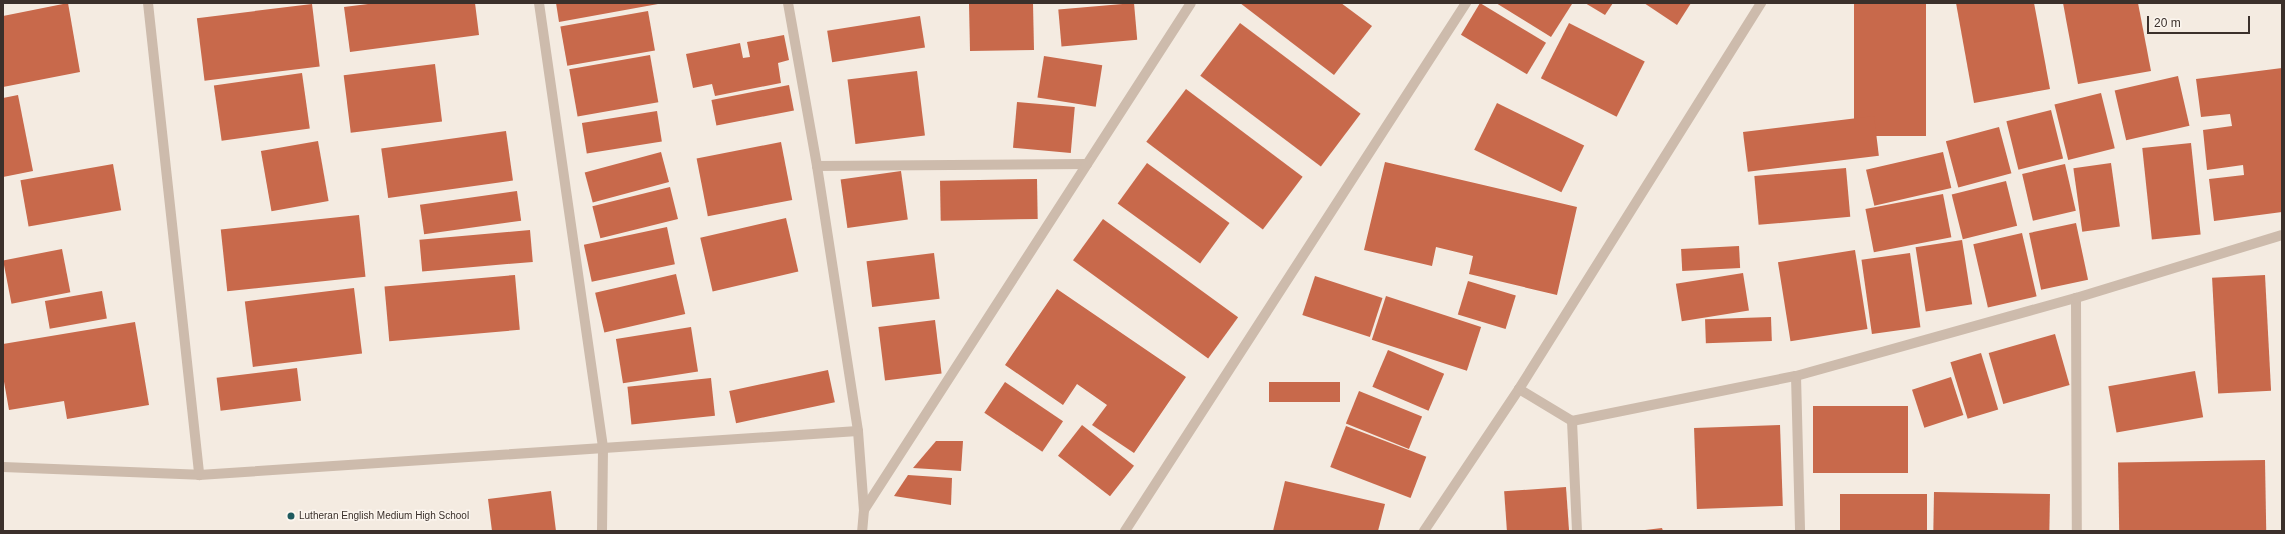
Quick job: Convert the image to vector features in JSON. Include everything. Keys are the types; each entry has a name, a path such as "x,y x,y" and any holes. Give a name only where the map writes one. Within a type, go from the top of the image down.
{"street":[{"path":"148,3 199,475"},
{"path":"539,3 603,449 602,531"},
{"path":"788,3 818,166 858,431 864,510 862,531"},
{"path":"864,510 1191,3"},
{"path":"1125,531 1466,3"},
{"path":"1424,531 1519,389 1761,3"},
{"path":"818,166 1086,164"},
{"path":"1519,389 1572,421 1796,376 2076,298 2282,235"},
{"path":"2076,298 2077,531"},
{"path":"1796,376 1800,531"},
{"path":"1572,421 1577,531"},
{"path":"3,467 199,475 858,431"}],"building":[{"path":"68,3 80,72 3,87 3,16"},
{"path":"376,3 475,3 479,35 350,52 344,7"},
{"path":"556,3 658,3 658,4 559,22"},
{"path":"1033,3 1034,50 970,51 969,4"},
{"path":"1134,3 1137,40 1062,46 1058,10"},
{"path":"1240,3 1341,3 1372,26 1334,75"},
{"path":"1480,3 1546,43 1527,74 1461,35"},
{"path":"1496,3 1570,3 1572,4 1551,37"},
{"path":"1585,3 1613,3 1605,15"},
{"path":"1644,3 1691,3 1677,25"},
{"path":"1854,3 1926,3 1926,136 1854,136"},
{"path":"1956,3 2034,3 2050,89 1974,103"},
{"path":"2063,3 2138,3 2151,71 2078,84"},
{"path":"312,4 320,67 205,81 197,18"},
{"path":"648,11 655,50 567,66 560,26"},
{"path":"920,16 925,48 832,62 827,31"},
{"path":"1240,23 1361,114 1321,167 1200,76"},
{"path":"1569,23 1645,62 1617,117 1541,78"},
{"path":"784,35 789,60 778,63 781,83 715,96 712,84 693,88 686,54 740,43 743,58 750,57 747,42"},
{"path":"650,55 658,102 578,117 569,69"},
{"path":"1044,56 1102,65 1096,107 1037,97"},
{"path":"435,64 442,122 351,133 344,75"},
{"path":"2282,68 2282,212 2214,221 2209,179 2244,175 2243,165 2207,170 2203,130 2232,126 2230,114 2201,117 2196,79"},
{"path":"917,71 925,136 855,144 848,80"},
{"path":"302,73 310,128 222,141 214,85"},
{"path":"2178,76 2189,126 2126,140 2115,91"},
{"path":"789,85 794,111 716,126 711,100"},
{"path":"1186,89 1303,177 1263,230 1146,142"},
{"path":"2101,93 2115,148 2068,160 2054,105"},
{"path":"18,95 33,171 3,177 3,98"},
{"path":"1017,102 1075,107 1071,153 1013,148"},
{"path":"1497,103 1584,146 1561,192 1474,150"},
{"path":"2051,110 2063,159 2018,170 2006,121"},
{"path":"657,111 662,142 587,154 582,123"},
{"path":"1874,116 1879,156 1748,172 1743,132"},
{"path":"1999,127 2011,173 1958,188 1946,141"},
{"path":"506,131 513,181 388,198 381,149"},
{"path":"318,141 329,201 271,211 261,151"},
{"path":"781,142 792,200 708,216 697,158"},
{"path":"2191,143 2201,234 2152,240 2142,148"},
{"path":"661,152 669,182 593,202 585,172"},
{"path":"1943,152 1951,188 1874,206 1866,170"},
{"path":"1385,162 1577,207 1557,295 1469,274 1473,256 1436,247 1432,266 1364,250"},
{"path":"1147,163 1230,223 1200,263 1118,203"},
{"path":"2111,163 2120,226 2082,232 2073,168"},
{"path":"113,164 121,210 29,227 20,180"},
{"path":"2065,164 2076,211 2033,221 2022,174"},
{"path":"1846,168 1850,217 1759,225 1754,176"},
{"path":"901,171 908,220 847,228 841,179"},
{"path":"1037,179 1038,219 941,221 940,181"},
{"path":"2006,181 2017,226 1963,239 1952,195"},
{"path":"670,187 678,219 600,238 592,206"},
{"path":"517,191 521,221 424,234 420,205"},
{"path":"1943,194 1951,237 1874,252 1865,209"},
{"path":"359,215 365,277 227,291 221,230"},
{"path":"786,218 798,272 713,291 700,238"},
{"path":"1103,219 1238,317 1208,358 1073,260"},
{"path":"2076,223 2088,280 2041,290 2029,233"},
{"path":"667,227 675,264 592,282 584,245"},
{"path":"530,230 533,262 422,272 419,240"},
{"path":"2022,233 2037,296 1988,308 1973,244"},
{"path":"1962,240 1972,304 1926,312 1916,247"},
{"path":"1739,246 1740,268 1682,271 1681,249"},
{"path":"62,249 70,292 11,304 3,260"},
{"path":"1855,250 1868,329 1790,341 1778,262"},
{"path":"934,253 940,299 872,307 867,261"},
{"path":"1910,253 1920,327 1872,334 1861,260"},
{"path":"1743,273 1749,311 1682,321 1676,284"},
{"path":"676,274 685,314 604,333 595,293"},
{"path":"515,275 520,330 389,341 384,286"},
{"path":"2265,275 2271,391 2218,394 2212,278"},
{"path":"1315,276 1383,298 1370,337 1302,315"},
{"path":"1468,281 1516,296 1506,329 1458,314"},
{"path":"354,288 362,354 253,367 245,301"},
{"path":"1057,289 1186,377 1134,453 1092,425 1107,405 1077,384 1063,405 1005,365"},
{"path":"102,291 107,319 50,329 45,301"},
{"path":"1386,296 1481,327 1467,371 1372,340"},
{"path":"1771,317 1772,341 1706,343 1705,319"},
{"path":"935,320 942,374 885,381 878,327"},
{"path":"135,322 149,405 67,419 64,401 9,410 3,376 3,344"},
{"path":"691,327 698,371 623,383 616,339"},
{"path":"2055,334 2070,385 2003,404 1989,353"},
{"path":"1388,350 1444,374 1429,411 1372,387"},
{"path":"1981,353 1998,409 1968,419 1950,362"},
{"path":"297,368 301,401 221,411 217,378"},
{"path":"828,370 835,402 736,423 729,391"},
{"path":"2195,371 2203,417 2116,433 2108,386"},
{"path":"1951,377 1963,415 1924,428 1912,390"},
{"path":"711,378 715,416 631,425 627,387"},
{"path":"1005,382 1063,421 1042,452 984,413"},
{"path":"1269,382 1340,382 1340,402 1269,402"},
{"path":"1359,391 1422,416 1409,449 1346,423"},
{"path":"1813,406 1908,406 1908,473 1813,473"},
{"path":"1082,425 1134,466 1110,496 1058,456"},
{"path":"1780,425 1783,506 1697,509 1694,428"},
{"path":"1346,426 1426,457 1411,498 1330,467"},
{"path":"936,441 963,441 961,471 913,468"},
{"path":"2265,460 2266,531 2119,531 2118,463"},
{"path":"908,475 952,478 951,505 894,496"},
{"path":"1285,481 1385,504 1378,531 1273,531"},
{"path":"1566,487 1569,531 1507,531 1504,491"},
{"path":"551,491 556,531 492,531 488,499"},
{"path":"1934,492 2050,494 2049,531 1933,531"},
{"path":"1840,494 1927,494 1927,531 1840,531"},
{"path":"1662,528 1663,531 1645,531 1645,530"}],"place":[{"name":"Lutheran English Medium High School","path":"291,516"}]}
